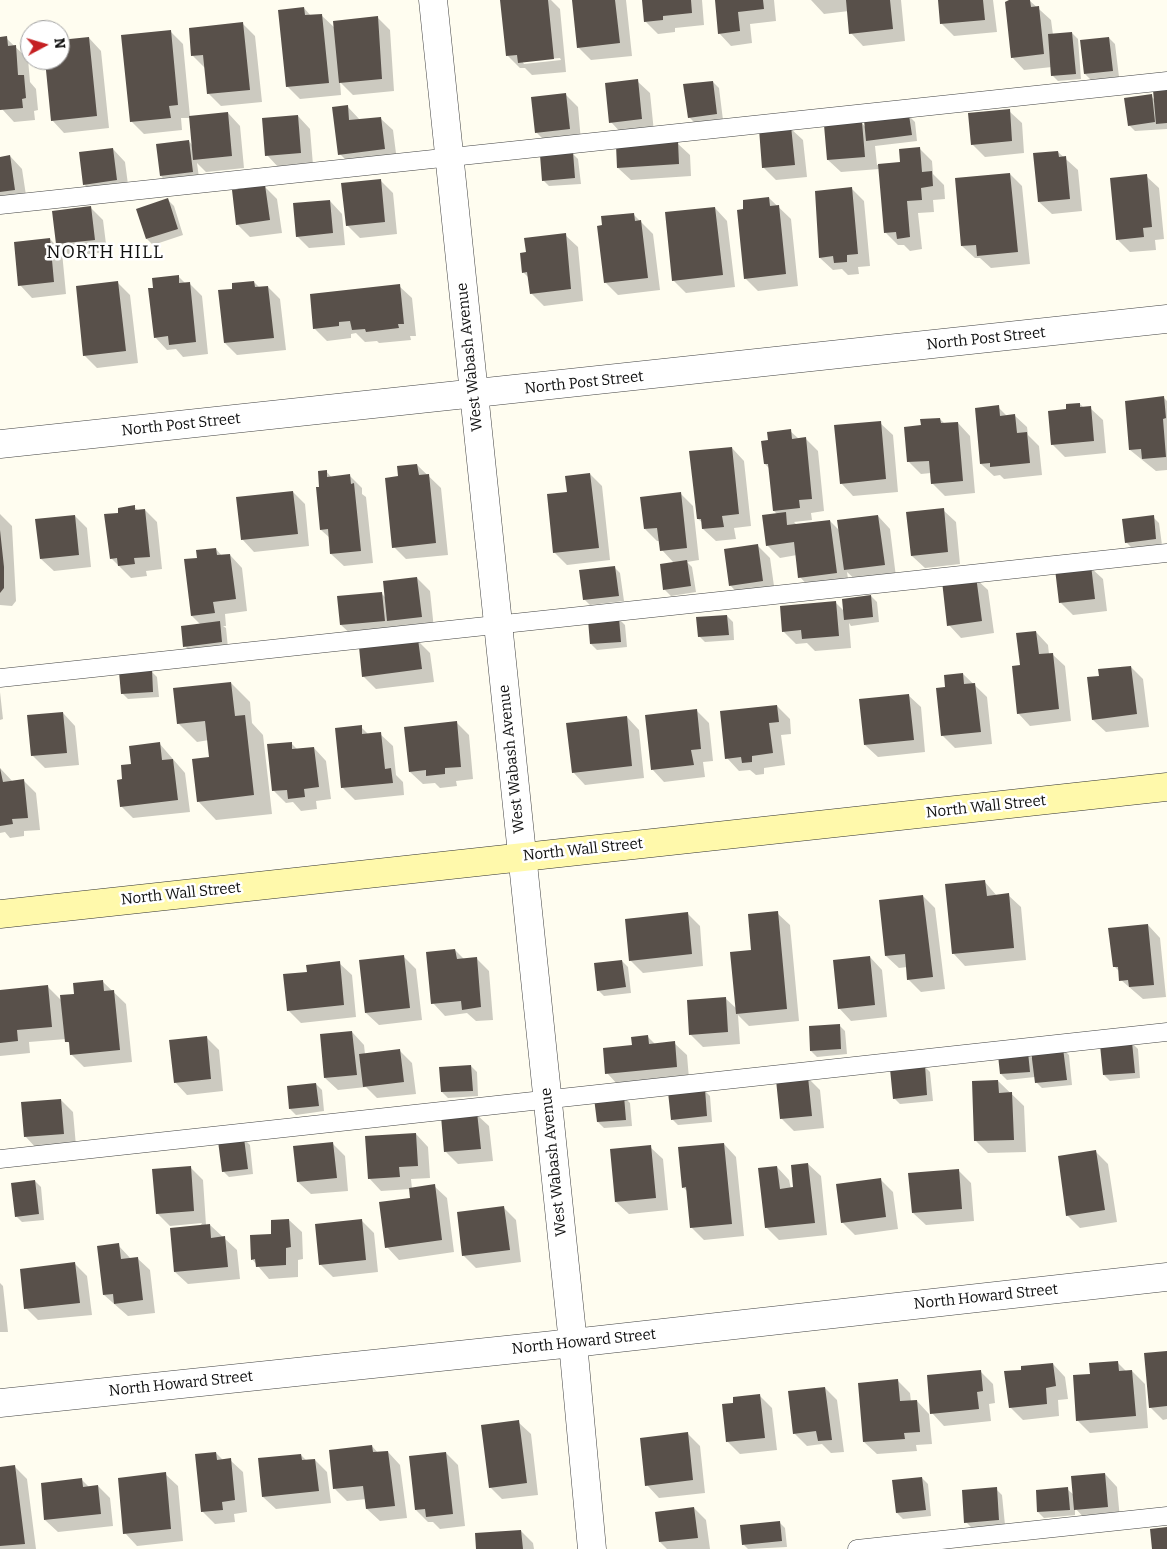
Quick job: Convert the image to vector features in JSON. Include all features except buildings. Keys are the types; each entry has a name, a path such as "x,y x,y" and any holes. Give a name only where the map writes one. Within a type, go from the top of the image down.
{"street":[{"name":"West Wabash Avenue","path":"433,0 548,1098 592,1549"},
{"name":"North Post Street","path":"0,444 1167,319"},
{"name":"North Wall Street","path":"0,914 522,856 1167,788"},
{"name":"North Howard Street","path":"0,1403 573,1343 1167,1277"}],"lane":[{"path":"0,205 1167,81"},
{"path":"0,678 1167,553"},
{"path":"0,1159 1167,1032"},
{"path":"857,1549 1167,1516"}],"district":[{"name":"NORTH HILL","path":"105,253"}]}
